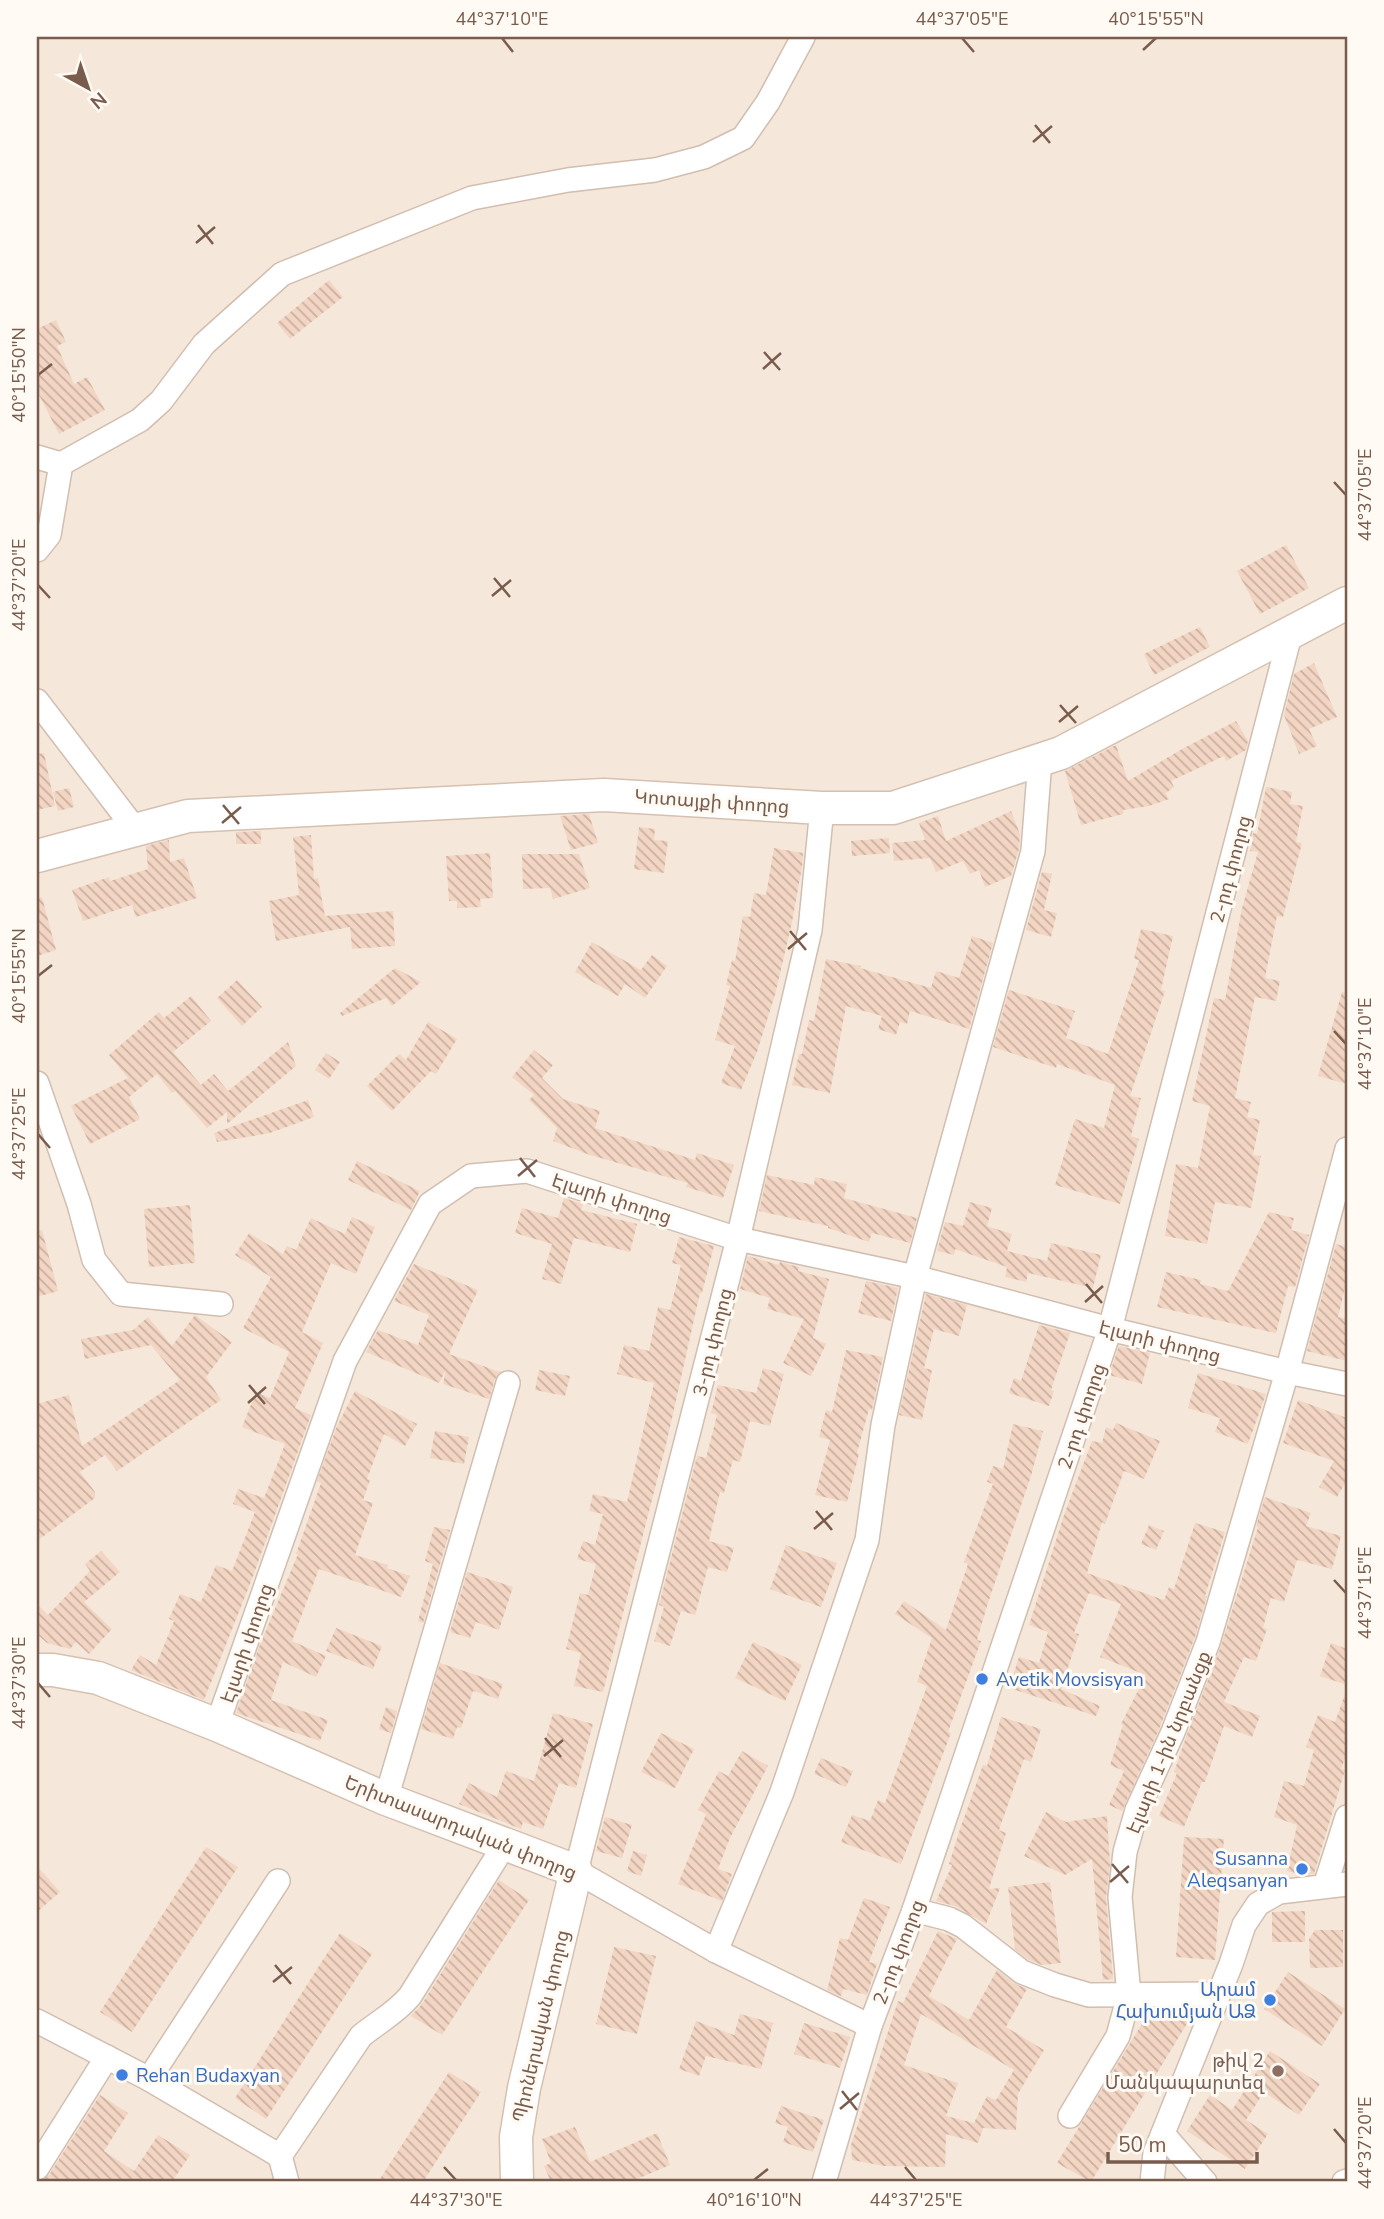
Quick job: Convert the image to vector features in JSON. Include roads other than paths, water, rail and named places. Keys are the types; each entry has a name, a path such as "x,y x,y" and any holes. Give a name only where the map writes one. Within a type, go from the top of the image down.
{"main road":[{"name":"Կոտայքի փողոց","path":"37,856 188,816 604,795 822,808 893,808 1061,753 1347,603"},
{"name":"Երիտասարդական փողոց","path":"37,1670 98,1678 217,1725 386,1799 576,1871"},
{"name":"Պիոներական փողոց","path":"517,2182 516,2137 524,2088 576,1871"}],"street":[{"path":"37,457 61,464 140,420 161,401 204,344 282,274 472,198 568,180 655,170 704,157 743,138 768,102 803,37"},
{"path":"37,550 49,535 61,464"},
{"name":"2-րդ փողոց","path":"824,2182 870,2026 914,1910 1110,1329 1290,635"},
{"path":"37,701 135,829"},
{"path":"716,1951 782,1792 867,1540 883,1425 915,1277 1032,851 1040,760"},
{"name":"3-րդ փողոց","path":"576,1871 738,1239 810,930 822,808"},
{"path":"37,1083 79,1204 94,1260 121,1294 221,1304"},
{"name":"Էլարի 1-ին նրբանցք","path":"1129,1995 1120,1897 1125,1853 1137,1810 1173,1732 1208,1642 1287,1372 1347,1149"},
{"name":"Էլարի փողոց","path":"217,1725 345,1361 430,1204 471,1176 527,1171 738,1239 915,1277 1110,1329 1347,1384"},
{"path":"386,1799 508,1383"},
{"path":"1152,2182 1156,2153 1244,1925 1258,1903 1279,1892 1336,1885 1347,1817"},
{"path":"280,2156 361,2036 396,2012 410,1996 505,1844"},
{"name":"Երիտասարդական փողոց","path":"576,1871 716,1951 870,2026"},
{"path":"149,2080 278,1881"},
{"path":"914,1910 956,1923 1022,1972 1055,1985 1089,1994 1219,1994"},
{"path":"1070,2116 1118,2036 1129,1995"},
{"path":"37,2021 149,2080 280,2156 287,2182"},
{"path":"37,2168 107,2057"},
{"path":"1163,2134 1205,2182"}],"place":[{"name":"Avetik Movsisyan","path":"982,1679"},
{"name":"Susanna Aleqsanyan","path":"1302,1869"},
{"name":"Արամ Հախումյան ԱՁ","path":"1270,2000"},
{"name":"թիվ 2 Մանկապարտեզ","path":"1278,2071"},
{"name":"Rehan Budaxyan","path":"122,2075"}]}
